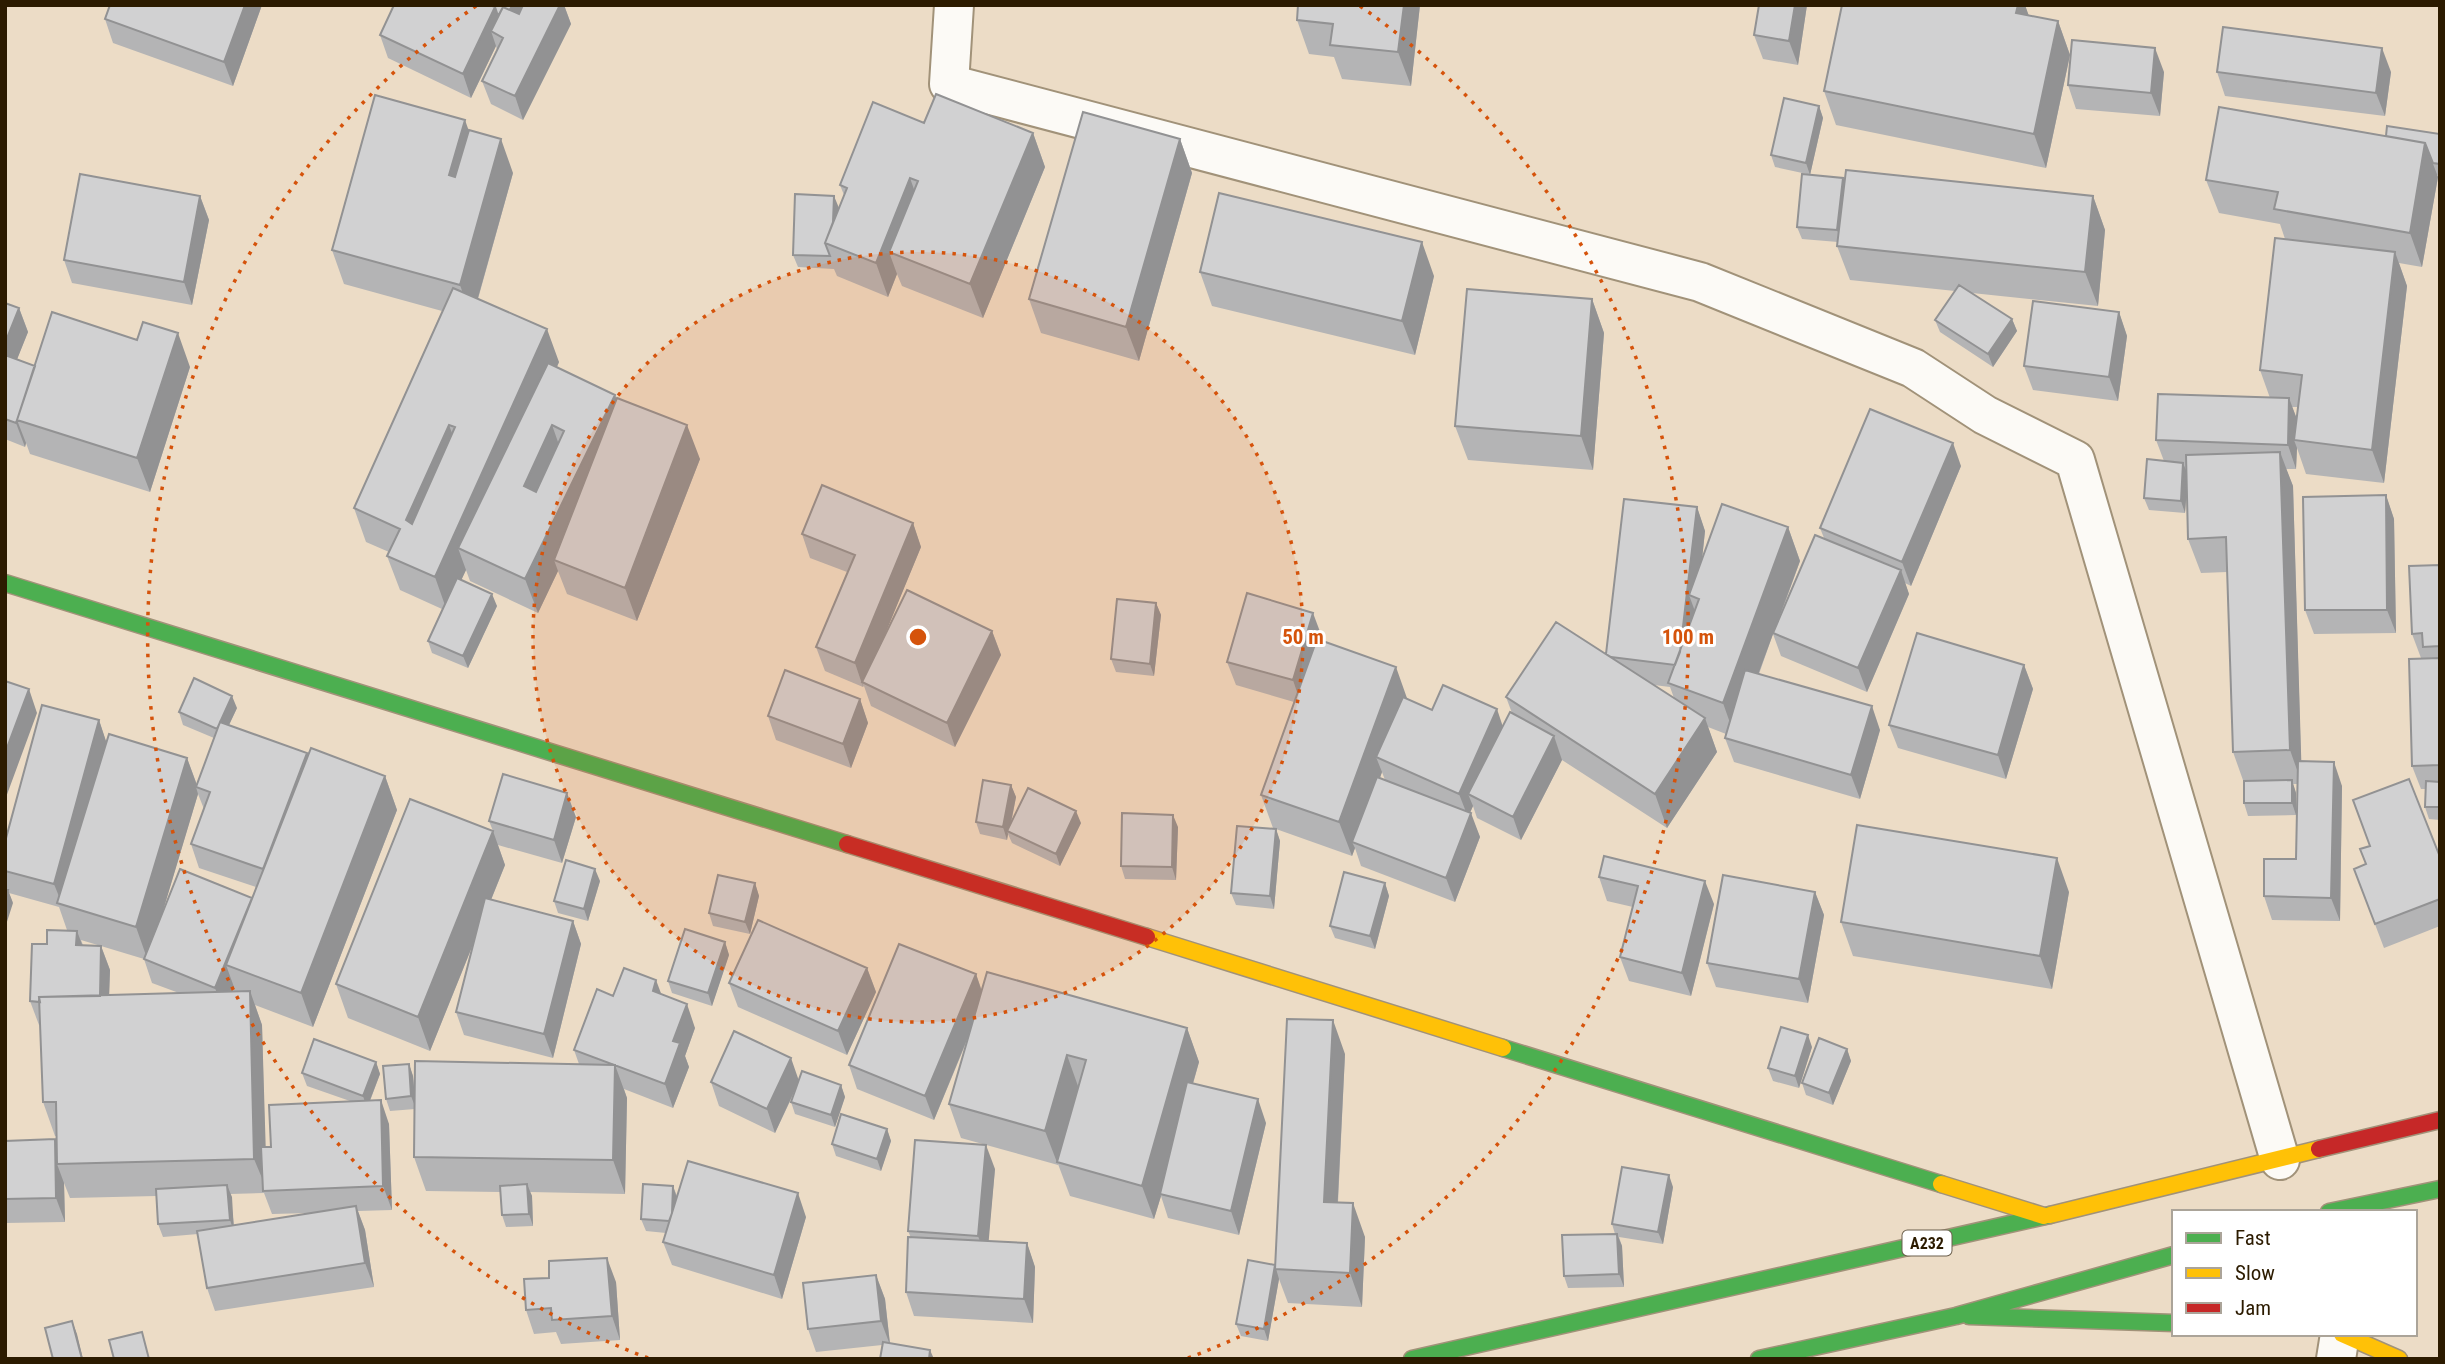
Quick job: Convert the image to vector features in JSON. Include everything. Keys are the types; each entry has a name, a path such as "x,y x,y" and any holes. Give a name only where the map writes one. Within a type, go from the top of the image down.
{"main road":[{"path":"5,583 2044,1216"},
{"name":"A232","path":"1412,1359 2044,1216 2440,1120"},
{"path":"2339,1210 2440,1189"},
{"path":"1759,1359 1956,1316 2172,1256"},
{"path":"1956,1316 2172,1323"},
{"path":"2346,1336 2399,1359"}],"street":[{"path":"954,5 948,84 1700,282 1913,368 1985,415 2076,460 2280,1160"},
{"path":"2336,1359 2341,1336"}],"building":[{"path":"110,5 245,5 224,62 105,19"},
{"path":"394,5 495,7 463,74 380,35"},
{"path":"490,5 512,5 510,10 503,7 498,16 495,7"},
{"path":"523,5 560,5 515,96 482,81 503,38 491,31 503,7 519,14"},
{"path":"1298,5 1404,5 1398,52 1330,45 1333,24 1297,20"},
{"path":"1759,5 1795,5 1789,41 1754,35"},
{"path":"1842,5 2018,5 2016,13 2058,21 2034,134 1824,91"},
{"path":"2223,27 2382,48 2376,93 2217,72"},
{"path":"2072,40 2155,48 2151,93 2068,85"},
{"path":"936,94 1033,133 970,284 889,252 918,181 910,178 876,263 825,243 847,188 840,185 873,102 924,123"},
{"path":"375,95 465,120 449,175 455,177 469,130 501,139 460,285 332,250"},
{"path":"1784,98 1819,106 1806,163 1771,155"},
{"path":"2219,107 2425,143 2410,233 2274,209 2278,192 2206,180"},
{"path":"1083,112 1180,139 1126,327 1029,299"},
{"path":"2387,126 2440,134 2440,164 2433,163 2425,143 2386,136"},
{"path":"1846,170 2093,196 2085,272 1837,246"},
{"path":"80,174 200,196 184,282 64,260"},
{"path":"1802,174 1843,178 1837,230 1797,227"},
{"path":"1219,193 1422,242 1402,321 1200,272"},
{"path":"795,194 834,196 833,222 825,243 830,256 793,255"},
{"path":"2275,238 2395,252 2372,450 2294,440 2302,375 2260,370"},
{"path":"1959,285 2012,319 1988,354 1935,320"},
{"path":"453,288 547,329 435,577 387,556 400,529 354,508","holes":["449,425 455,427 412,524 406,520"]},
{"path":"1467,289 1592,299 1581,436 1455,426"},
{"path":"2033,301 2119,312 2109,377 2024,366"},
{"path":"5,303 19,308 5,343"},
{"path":"52,312 137,340 143,322 178,333 137,458 17,420"},
{"path":"5,355 35,366 16,423 5,419"},
{"path":"548,363 615,395 525,579 458,548","holes":["552,425 564,431 536,492 524,486"]},
{"path":"2158,394 2289,398 2288,445 2156,440"},
{"path":"617,398 687,425 625,588 554,560"},
{"path":"1870,409 1953,443 1902,562 1820,528"},
{"path":"2280,452 2290,750 2233,752 2226,537 2188,539 2186,455"},
{"path":"2147,459 2183,463 2181,501 2144,498"},
{"path":"822,485 913,523 855,663 816,647 855,555 802,534"},
{"path":"2386,495 2387,610 2305,610 2303,497"},
{"path":"1624,499 1697,507 1680,652 1675,665 1611,657 1606,654"},
{"path":"1722,504 1788,527 1723,703 1668,683 1699,599 1689,595"},
{"path":"1815,535 1901,570 1858,668 1773,633"},
{"path":"2440,565 2440,646 2423,647 2422,633 2412,634 2409,566"},
{"path":"457,578 492,594 463,656 428,641"},
{"path":"907,590 992,631 947,723 862,682"},
{"path":"1247,593 1313,613 1293,680 1227,662"},
{"path":"1117,599 1156,603 1150,664 1111,659"},
{"path":"1556,622 1705,718 1655,794 1506,697"},
{"path":"1917,633 2024,665 1998,755 1889,725"},
{"path":"1317,639 1396,667 1339,822 1261,795"},
{"path":"2440,658 2440,765 2412,766 2409,659"},
{"path":"785,670 860,699 843,744 768,716"},
{"path":"1745,670 1872,706 1851,775 1725,738"},
{"path":"194,678 232,696 217,729 179,712"},
{"path":"5,681 29,689 5,753"},
{"path":"1443,685 1497,709 1459,794 1376,757 1403,697 1432,710"},
{"path":"42,705 99,720 54,884 5,871 5,842"},
{"path":"1510,712 1554,736 1513,817 1468,794"},
{"path":"220,722 307,753 263,869 191,844 210,792 196,787"},
{"path":"109,734 187,758 136,927 57,903"},
{"path":"311,748 385,776 301,993 226,965"},
{"path":"2298,761 2334,762 2331,898 2264,896 2264,859 2296,859"},
{"path":"503,774 567,793 554,840 489,821"},
{"path":"1377,777 1471,813 1446,878 1352,842"},
{"path":"2409,779 2440,857 2440,899 2375,924 2354,869 2366,864 2360,849 2370,846 2353,800"},
{"path":"983,780 1011,785 1003,827 976,822"},
{"path":"2292,780 2292,803 2244,803 2244,781"},
{"path":"2426,781 2440,782 2440,807 2425,807"},
{"path":"1028,788 1076,811 1056,854 1007,831"},
{"path":"410,799 493,831 418,1017 336,984"},
{"path":"1122,813 1173,815 1172,867 1121,866"},
{"path":"1857,825 2057,858 2040,956 1841,922"},
{"path":"1237,826 1276,829 1270,896 1231,893"},
{"path":"1604,856 1705,881 1682,973 1620,957 1638,886 1599,877"},
{"path":"566,860 595,869 584,909 554,901"},
{"path":"180,869 252,898 215,988 144,959"},
{"path":"1344,872 1385,883 1370,936 1330,926"},
{"path":"718,875 755,883 745,922 709,913"},
{"path":"1723,875 1815,892 1799,979 1707,963"},
{"path":"485,898 573,921 544,1034 456,1012"},
{"path":"758,920 867,968 838,1031 729,983"},
{"path":"685,929 725,942 708,993 668,981"},
{"path":"47,930 77,931 76,945 101,946 100,996 39,997 40,1002 30,1001 32,944 47,944"},
{"path":"899,944 976,974 925,1096 849,1065"},
{"path":"624,968 656,980 653,991 687,1004 673,1041 680,1043 665,1084 574,1050 597,989 613,996"},
{"path":"987,972 1187,1028 1142,1186 1057,1162 1086,1060 1067,1055 1045,1131 949,1104"},
{"path":"250,991 254,1159 57,1164 56,1102 43,1102 39,997"},
{"path":"1287,1019 1333,1020 1324,1202 1353,1203 1350,1273 1275,1269"},
{"path":"1781,1027 1808,1035 1795,1076 1768,1068"},
{"path":"734,1031 791,1058 767,1109 711,1082"},
{"path":"1819,1038 1847,1049 1829,1093 1802,1083"},
{"path":"314,1039 376,1062 363,1096 302,1073"},
{"path":"415,1061 615,1065 613,1160 414,1157"},
{"path":"409,1064 411,1096 386,1099 383,1066"},
{"path":"802,1071 841,1085 831,1115 791,1102"},
{"path":"1187,1082 1258,1099 1231,1211 1160,1194"},
{"path":"381,1100 383,1186 263,1191 261,1147 271,1147 269,1105"},
{"path":"841,1114 887,1129 877,1159 832,1144"},
{"path":"55,1139 56,1198 5,1199 5,1141"},
{"path":"915,1140 986,1145 978,1236 908,1231"},
{"path":"688,1161 798,1193 774,1275 663,1242"},
{"path":"1622,1167 1669,1175 1658,1232 1612,1224"},
{"path":"527,1184 529,1214 502,1215 500,1186"},
{"path":"643,1184 673,1186 669,1221 641,1219"},
{"path":"227,1185 230,1220 158,1224 156,1189"},
{"path":"356,1206 365,1263 207,1288 197,1231"},
{"path":"1617,1234 1619,1274 1564,1276 1562,1235"},
{"path":"908,1237 1027,1243 1024,1299 906,1292"},
{"path":"607,1258 612,1316 552,1320 551,1308 526,1310 524,1279 549,1278 549,1261"},
{"path":"1248,1260 1275,1265 1264,1329 1236,1324"},
{"path":"876,1275 881,1321 808,1329 803,1283"},
{"path":"72,1321 82,1359 53,1359 45,1328"},
{"path":"142,1332 149,1359 114,1359 109,1340"},
{"path":"883,1342 930,1350 929,1359 880,1359"}],"traffic: fast":[{"path":"5,583 847,844"},
{"path":"1503,1048 1941,1184"},
{"path":"2339,1210 2440,1189"},
{"path":"1412,1359 2050,1215"},
{"path":"1759,1359 1956,1316 2172,1256"},
{"path":"1969,1316 2172,1323"}],"traffic: slow":[{"path":"1147,937 1503,1048"},
{"path":"2050,1215 2319,1149"},
{"path":"1941,1184 2044,1216"},
{"path":"2347,1336 2399,1359"}],"traffic: jam":[{"path":"847,844 1147,937"},
{"path":"2319,1149 2440,1120"}]}
